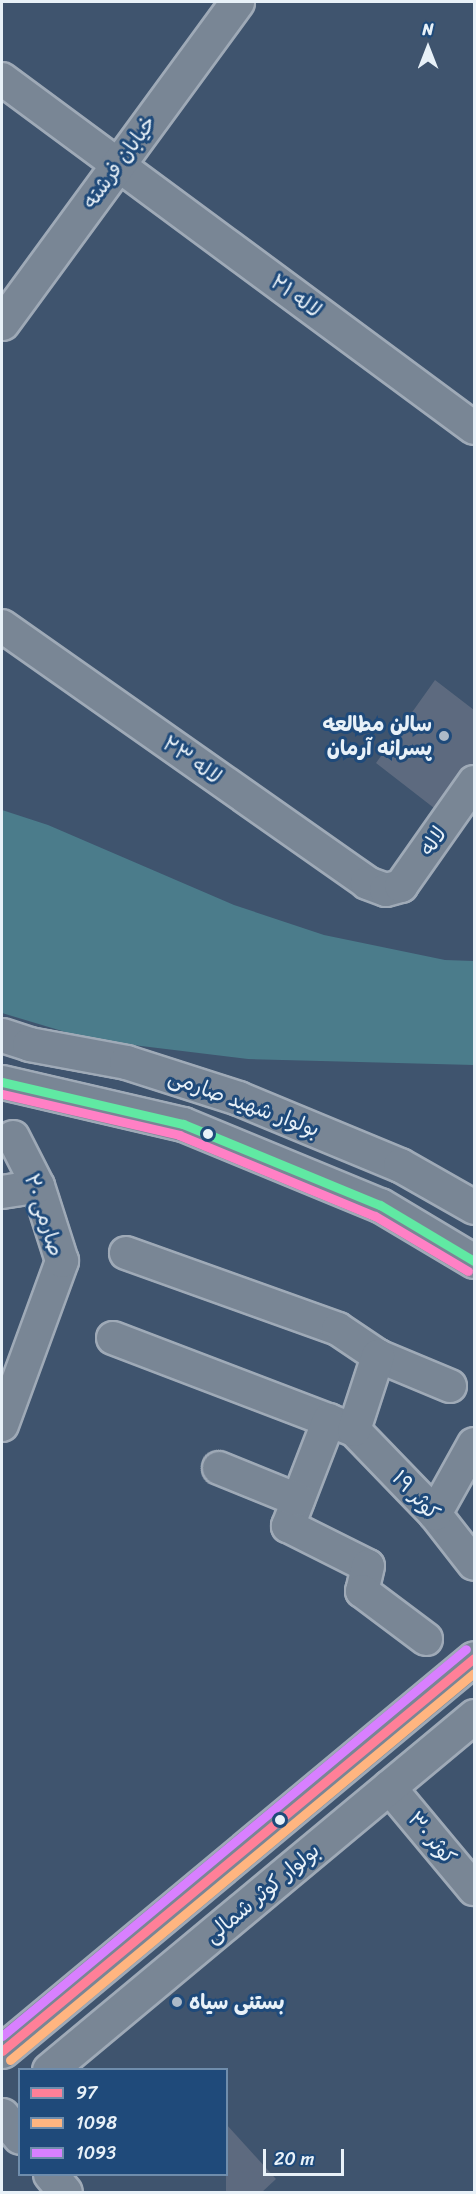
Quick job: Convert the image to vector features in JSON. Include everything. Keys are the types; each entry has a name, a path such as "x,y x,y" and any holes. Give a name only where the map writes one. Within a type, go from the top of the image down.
{"street":[{"name":"خیابان فرشته","path":"2,323 237,2"},
{"name":"لاله ۲۱","path":"2,79 474,428"},
{"name":"لاله ۲۳","path":"2,626 367,884 386,890"},
{"name":"لاله","path":"386,890 401,886 474,782"},
{"name":"بولوار شهید صارمی","path":"2,1035 29,1044 126,1062 238,1098 400,1165 474,1207"},
{"name":"بولوار شهید صارمی","path":"2,1082 115,1105 183,1124 380,1205 474,1261"},
{"name":"صارمی ۲۰","path":"2,1425 13,1365 62,1261 38,1186 13,1137"},
{"path":"2,1192 38,1186"},
{"path":"126,1253 338,1329 378,1356 450,1386"},
{"path":"113,1338 341,1425"},
{"path":"378,1356 298,1500 288,1526 368,1566 362,1591 426,1639"},
{"name":"کوثر ۱۹","path":"341,1425 435,1514 474,1564"},
{"path":"435,1514 474,1444"},
{"path":"219,1468 298,1500"},
{"path":"2,2051 474,1658"},
{"name":"بولوار کوثر شمالی","path":"51,2068 474,1716"},
{"name":"کوثر ۳۰","path":"389,1787 474,1889"},
{"path":"2,2109 18,2096"},
{"path":"2,2115 18,2135"},
{"path":"51,2176 65,2193"}],"shaded area":[{"path":"2,810 48,825 234,905 324,935 445,960 474,961 474,1065 248,1059 92,1040 2,1013"}],"building":[{"name":"سالن مطالعه پسرانه آرمان","path":"435,680 474,710 474,764 460,771 434,808 376,763"},
{"path":"228,2126 276,2179 261,2193 226,2193"}],"transit line":[{"path":"2,1082 183,1124 380,1205 474,1261"},
{"path":"2,1094 179,1135 375,1216 468,1271"},
{"name":"1093","path":"2,2036 466,1649"},
{"name":"97","path":"2,2051 474,1658"},
{"name":"1098","path":"10,2060 474,1673"}],"place":[{"name":"سالن مطالعه پسرانه آرمان","path":"444,736"},
{"name":"بستنی سیاه","path":"177,2002"}]}
